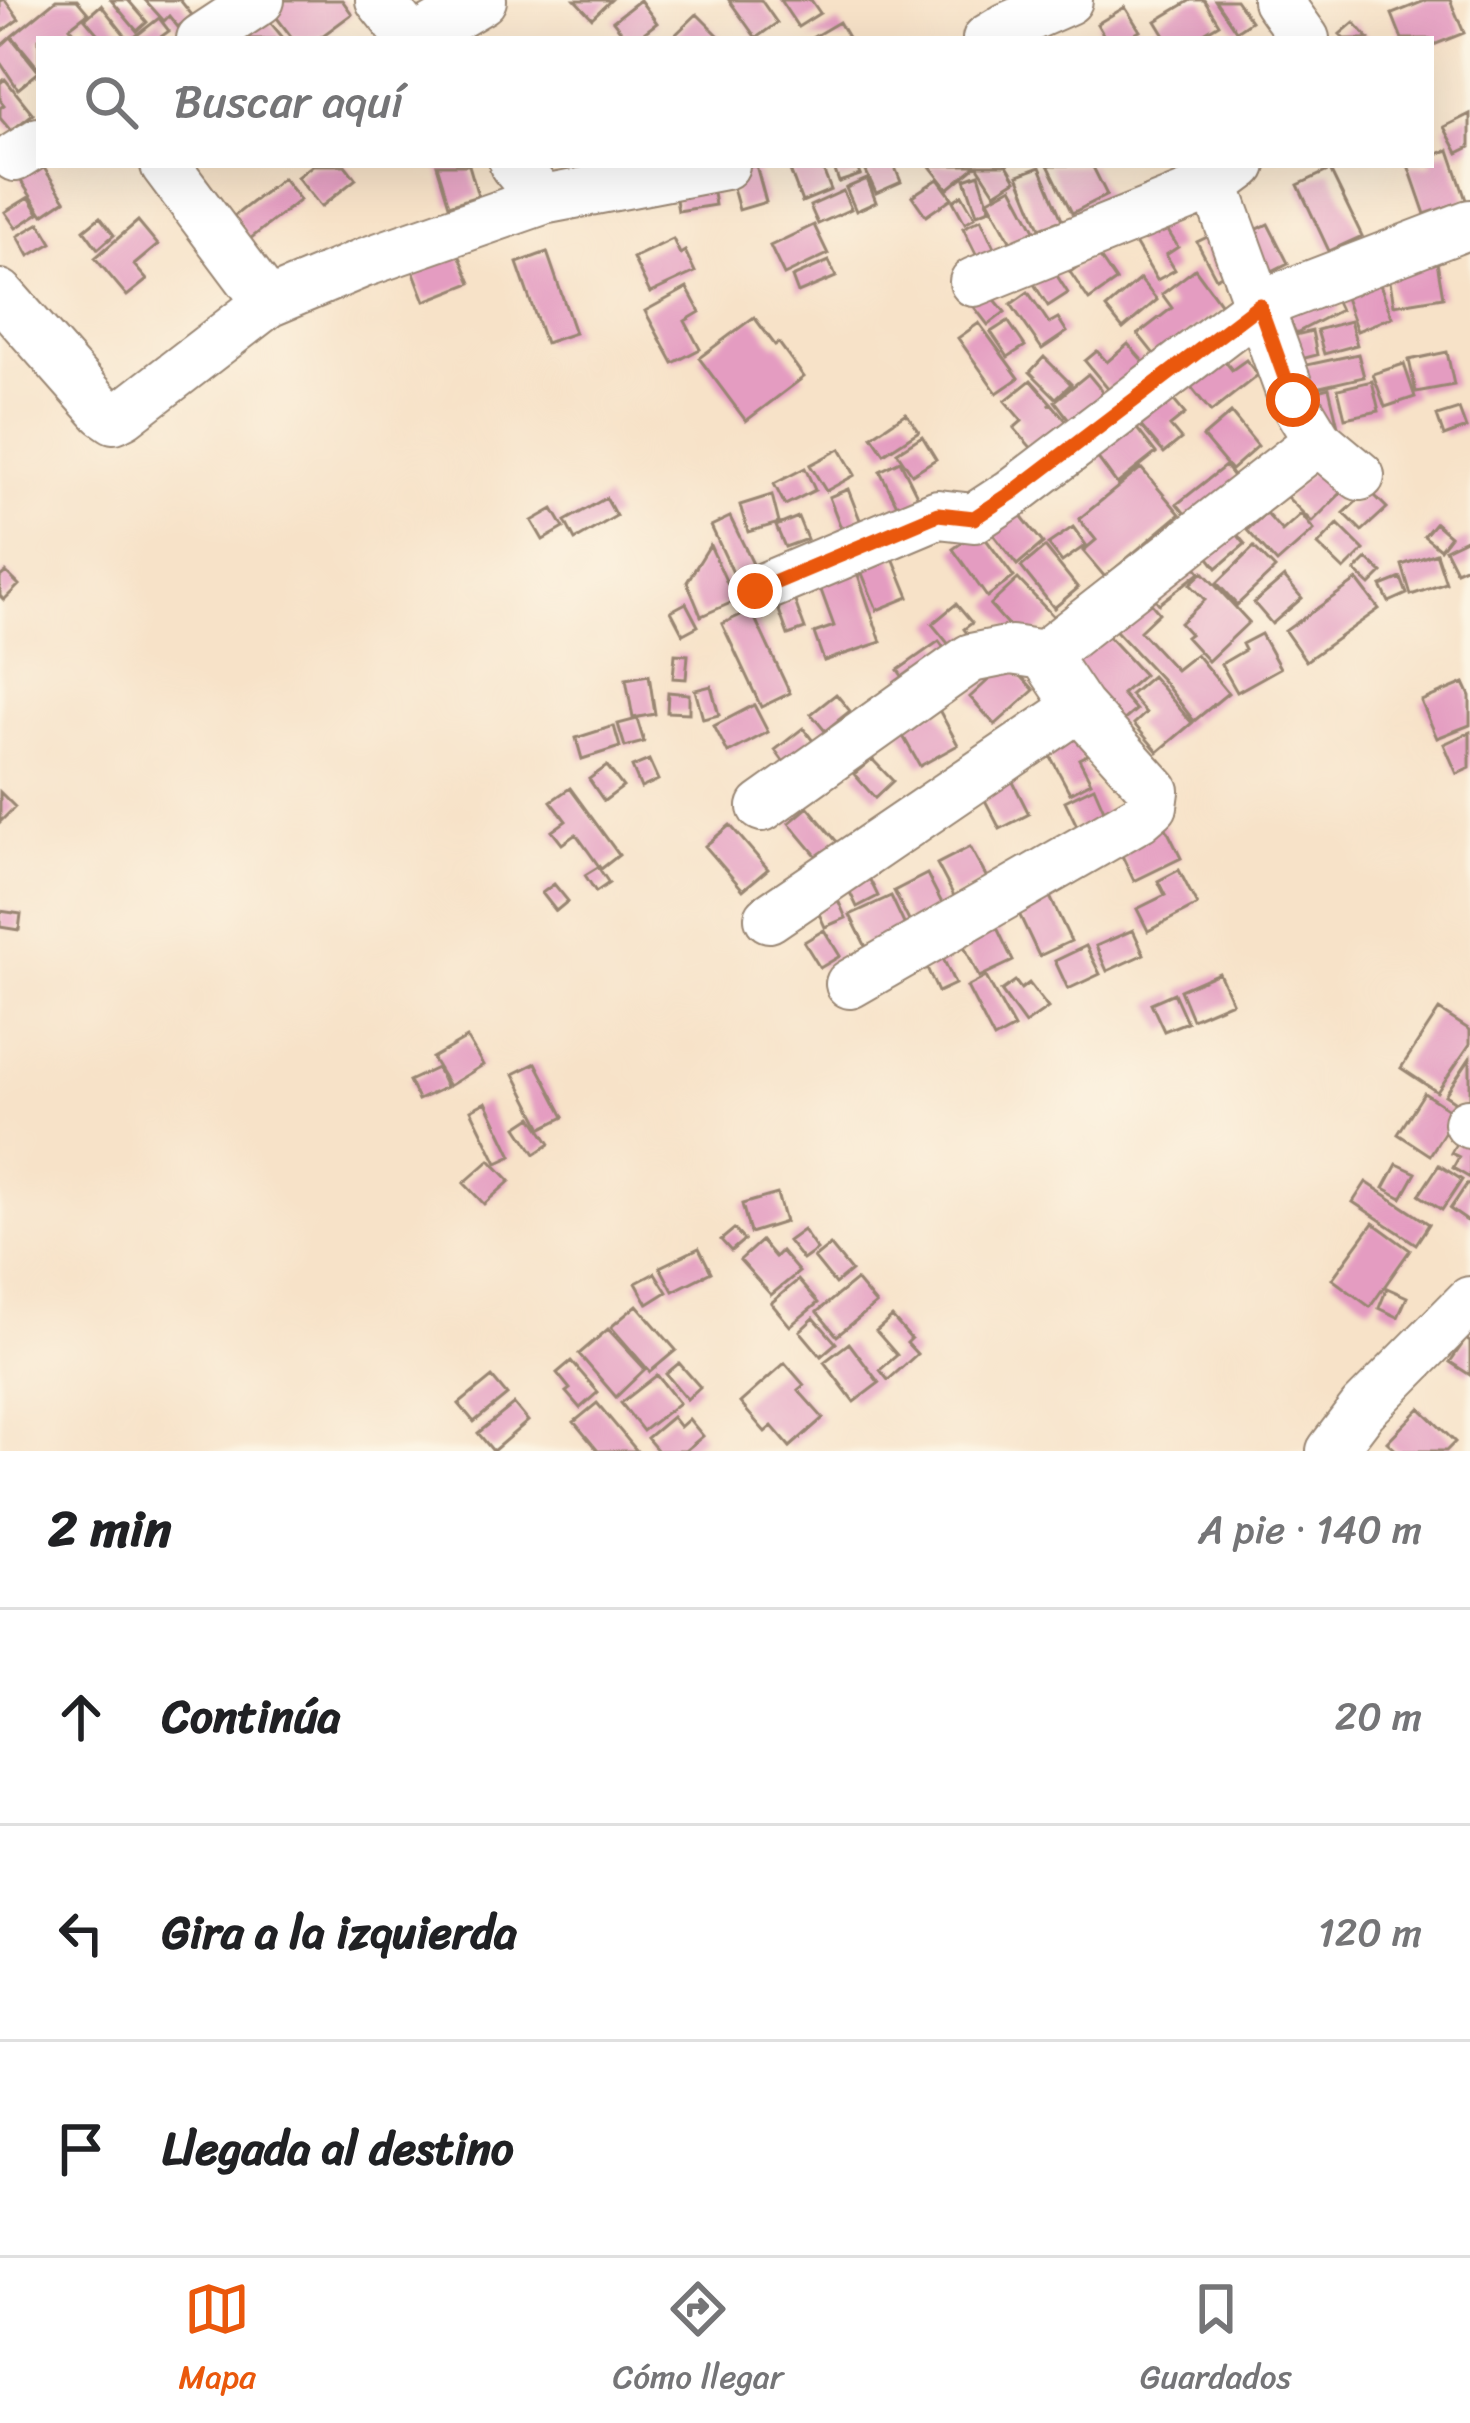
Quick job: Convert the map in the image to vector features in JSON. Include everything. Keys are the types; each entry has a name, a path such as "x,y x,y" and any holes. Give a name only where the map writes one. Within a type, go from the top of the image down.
{"street":[{"path":"206,36 260,0"},
{"path":"380,0 410,36"},
{"path":"418,36 482,0"},
{"path":"992,36 1068,0"},
{"path":"1277,0 1303,36"},
{"path":"167,168 268,303"},
{"path":"0,294 114,418 268,303 528,183 692,168"},
{"path":"974,282 1228,175 1259,305 1293,400 1318,441 1360,476"},
{"path":"755,591 938,514 974,518 1259,305 1470,224"},
{"path":"762,807 971,658 1011,650 1044,655 1318,441"},
{"path":"850,984 1153,806 1155,791 1079,707 1044,655"},
{"path":"769,918 1079,707"},
{"path":"1331,1451 1364,1408 1470,1301"}],"building":[{"path":"0,0 19,19 0,33"},
{"path":"56,0 77,0 88,13 70,27 78,36 36,36 36,65 12,36"},
{"path":"111,0 128,0 147,22 137,31"},
{"path":"145,0 180,0 192,15 178,27 169,16 164,21"},
{"path":"284,0 342,0 352,14 322,36 291,36 271,10"},
{"path":"575,0 611,0 592,18"},
{"path":"640,0 657,23 640,36 625,36 613,21"},
{"path":"729,0 761,0 777,23 755,36"},
{"path":"780,0 811,0 820,13 798,27"},
{"path":"1191,0 1204,0 1219,24 1199,36 1165,36 1156,21"},
{"path":"1215,0 1236,0 1251,21 1236,31"},
{"path":"1427,0 1450,0 1464,33 1434,45 1434,36 1401,36 1392,14"},
{"path":"101,5 126,36 99,36 85,19"},
{"path":"1125,7 1140,31 1131,36 1104,36 1097,24"},
{"path":"261,11 282,36 237,36"},
{"path":"697,14 719,36 674,36"},
{"path":"159,18 169,31 162,36 136,36"},
{"path":"839,22 847,36 815,36"},
{"path":"1354,22 1366,36 1342,36"},
{"path":"11,37 36,68 36,74 18,89 0,62 0,47"},
{"path":"5,79 33,114 11,131 0,118 4,105 0,83"},
{"path":"1470,114 1470,147 1458,153 1444,127"},
{"path":"1449,150 1466,200 1425,214 1409,168 1434,168 1434,155"},
{"path":"10,164 44,168 65,200 43,215"},
{"path":"309,168 347,168 356,179 321,207 297,177"},
{"path":"438,168 470,168 478,196 449,205"},
{"path":"757,168 766,202 739,210 729,173"},
{"path":"789,168 822,168 831,190 802,202"},
{"path":"834,168 857,168 860,175 839,182"},
{"path":"864,168 895,168 901,182 876,193"},
{"path":"931,168 973,168 948,189"},
{"path":"979,168 1009,168 1016,180 995,193"},
{"path":"1040,168 1062,220 1040,228 1018,175"},
{"path":"1050,168 1094,168 1107,195 1072,213"},
{"path":"1330,170 1362,236 1329,251 1298,185"},
{"path":"979,174 990,209 977,214 965,179"},
{"path":"710,176 715,205 678,211 673,182"},
{"path":"283,178 300,200 250,239 233,217"},
{"path":"867,179 876,202 856,211 846,188"},
{"path":"938,179 952,198 926,216 912,196"},
{"path":"1012,187 1035,230 1011,242 988,200"},
{"path":"843,191 851,209 818,224 810,206"},
{"path":"962,195 975,217 965,223 953,201"},
{"path":"29,197 39,213 16,228 5,212"},
{"path":"100,217 114,235 98,249 84,230"},
{"path":"981,219 997,254 980,262 963,228"},
{"path":"138,221 158,245 134,265 147,280 127,296 95,258"},
{"path":"1162,221 1178,247 1166,255 1175,270 1157,280 1132,238"},
{"path":"40,223 52,243 29,256 18,236"},
{"path":"1268,224 1288,263 1266,274 1246,235"},
{"path":"814,225 828,254 784,275 770,246"},
{"path":"1220,231 1238,266 1216,278 1197,242"},
{"path":"673,239 695,272 650,293 633,258"},
{"path":"1435,251 1443,297 1394,305 1386,258"},
{"path":"458,252 471,283 425,301 413,270"},
{"path":"547,252 575,333 545,343 517,263"},
{"path":"1097,253 1116,281 1089,300 1070,272"},
{"path":"1043,254 1068,293 1048,306 1023,267"},
{"path":"829,261 836,277 798,293 792,277"},
{"path":"1195,269 1223,307 1157,358 1138,334 1172,308 1162,294"},
{"path":"1375,271 1392,317 1357,331 1340,284"},
{"path":"1140,279 1157,300 1123,329 1106,308"},
{"path":"1328,285 1340,310 1296,333 1286,313"},
{"path":"984,286 1005,312 988,325 968,299"},
{"path":"687,288 700,312 685,321 700,349 673,363 645,311"},
{"path":"1028,292 1049,323 1058,318 1067,332 1042,349 1011,304"},
{"path":"754,317 804,377 746,421 699,358"},
{"path":"1008,321 1025,346 1008,357 991,332"},
{"path":"1350,321 1357,345 1324,354 1317,330"},
{"path":"979,323 1019,378 997,393 958,338"},
{"path":"1312,331 1317,355 1297,360 1291,336"},
{"path":"1128,344 1148,367 1114,396 1085,361 1097,351 1107,362"},
{"path":"1212,345 1232,370 1246,360 1258,375 1211,412 1179,372"},
{"path":"1447,352 1454,385 1416,392 1409,360"},
{"path":"1358,354 1364,377 1298,392 1293,368"},
{"path":"1044,357 1071,384 1056,398 1030,372"},
{"path":"1404,364 1415,397 1385,407 1373,374"},
{"path":"1088,374 1108,398 1074,426 1055,401"},
{"path":"1031,380 1051,403 1048,406 1052,404 1073,429 1040,458 1014,428 1022,421 1005,401"},
{"path":"1372,381 1379,411 1345,418 1338,389"},
{"path":"1329,388 1338,426 1314,432 1305,394"},
{"path":"1165,390 1185,414 1170,426 1181,439 1164,453 1133,417"},
{"path":"1459,409 1466,428 1444,436 1437,416"},
{"path":"1124,412 1156,453 1117,484 1086,442"},
{"path":"906,413 919,431 884,454 872,436"},
{"path":"1231,413 1258,446 1231,470 1203,437"},
{"path":"922,436 936,459 912,474 897,452"},
{"path":"840,449 855,475 826,491 810,465"},
{"path":"900,461 920,501 900,511 880,471"},
{"path":"1319,464 1345,489 1312,522 1287,497"},
{"path":"1225,466 1243,489 1196,527 1177,504"},
{"path":"805,468 815,490 785,505 774,484"},
{"path":"1141,468 1180,514 1105,577 1083,551 1096,540 1079,519"},
{"path":"848,489 864,530 845,538 829,497"},
{"path":"1369,490 1387,508 1362,531 1344,513"},
{"path":"772,495 779,523 748,532 740,505"},
{"path":"606,498 616,516 575,540 565,521"},
{"path":"1015,508 1043,543 1017,565 989,529"},
{"path":"553,509 564,528 543,540 532,521"},
{"path":"1266,513 1282,531 1301,514 1314,530 1277,563 1247,530"},
{"path":"730,517 755,568 735,577 711,526"},
{"path":"798,517 807,539 785,547 776,526"},
{"path":"1227,522 1245,544 1217,568 1199,545"},
{"path":"1435,523 1450,536 1440,549 1424,536"},
{"path":"1338,524 1364,550 1344,570 1318,545"},
{"path":"1073,527 1086,545 1062,562 1048,544"},
{"path":"979,530 1014,577 987,597 953,549"},
{"path":"1468,538 1470,565 1456,571 1445,549"},
{"path":"710,545 735,601 701,616 687,582"},
{"path":"1045,547 1078,588 1054,608 1021,567"},
{"path":"1254,547 1275,569 1237,605 1217,583"},
{"path":"889,548 909,597 877,610 857,561"},
{"path":"1184,550 1200,572 1159,604 1142,582"},
{"path":"1436,553 1446,583 1411,595 1402,565"},
{"path":"1367,559 1382,573 1370,585 1355,571"},
{"path":"856,569 881,642 824,661 814,633 834,626 818,582"},
{"path":"6,572 19,585 4,600 0,577"},
{"path":"1203,572 1249,622 1208,661 1180,623 1205,600 1190,584"},
{"path":"1284,577 1302,598 1272,624 1254,603"},
{"path":"1401,578 1407,594 1389,602 1381,586"},
{"path":"1018,579 1054,617 1025,644 990,605"},
{"path":"1357,580 1379,609 1306,661 1285,631"},
{"path":"1137,587 1159,613 1140,631 1176,670 1196,654 1228,693 1194,721 1104,618"},
{"path":"794,599 805,629 788,635 777,605"},
{"path":"686,603 698,626 683,634 671,611"},
{"path":"956,604 972,623 964,629 971,639 955,652 932,624"},
{"path":"751,610 790,693 761,707 722,624"},
{"path":"1105,633 1144,675 1122,694 1136,710 1115,728 1063,671"},
{"path":"1261,634 1280,668 1237,692 1221,664"},
{"path":"939,641 957,666 915,694 898,670"},
{"path":"675,654 688,655 686,679 673,678"},
{"path":"1008,662 1034,690 995,725 970,697"},
{"path":"649,675 655,714 633,718 626,679"},
{"path":"1152,676 1192,723 1158,752 1134,724 1146,713 1130,695"},
{"path":"1464,683 1470,696 1470,725 1437,738 1421,701"},
{"path":"711,686 719,715 703,719 695,690"},
{"path":"668,692 689,694 689,713 667,712"},
{"path":"836,694 850,711 825,731 811,714"},
{"path":"754,705 768,732 728,753 714,726"},
{"path":"938,708 958,745 920,766 899,729"},
{"path":"1085,714 1102,747 1079,759 1091,782 1070,793 1040,737"},
{"path":"637,719 644,742 625,747 618,724"},
{"path":"614,726 620,747 582,759 576,738"},
{"path":"803,728 817,746 796,779 775,750"},
{"path":"1470,732 1470,768 1457,774 1444,744"},
{"path":"872,759 893,781 875,798 854,774"},
{"path":"649,760 658,780 641,788 632,767"},
{"path":"607,766 623,787 604,801 589,779"},
{"path":"1005,766 1029,814 1000,829 975,781"},
{"path":"1094,787 1107,817 1079,830 1065,801"},
{"path":"570,788 619,855 601,869 576,834 562,844 552,831 566,821 551,801"},
{"path":"0,792 15,807 0,822"},
{"path":"808,807 838,843 819,859 789,823"},
{"path":"1160,816 1181,858 1134,881 1114,839"},
{"path":"730,825 768,869 743,890 705,846"},
{"path":"970,847 987,878 954,896 937,864"},
{"path":"598,867 609,883 596,892 585,875"},
{"path":"1179,870 1197,905 1148,931 1137,909 1165,895 1158,881"},
{"path":"927,874 944,907 910,923 894,891"},
{"path":"868,876 878,896 857,907 847,886"},
{"path":"554,884 568,901 556,911 542,893"},
{"path":"1044,884 1071,941 1039,956 1012,899"},
{"path":"833,889 846,918 825,927 812,898"},
{"path":"891,896 906,928 866,947 850,915"},
{"path":"988,909 1013,961 979,977 954,925"},
{"path":"0,911 21,914 19,930 0,927"},
{"path":"824,930 840,956 820,968 804,942"},
{"path":"1133,930 1144,954 1107,971 1096,946"},
{"path":"935,941 955,984 938,992 918,948"},
{"path":"1086,946 1100,974 1068,989 1055,961"},
{"path":"1219,973 1232,1002 1192,1019 1180,990"},
{"path":"986,977 1014,1028 994,1039 967,987"},
{"path":"1015,981 1021,989 1029,983 1048,1008 1025,1024 1001,991"},
{"path":"1174,993 1187,1022 1164,1031 1151,1003"},
{"path":"1439,1010 1470,1030 1470,1044 1437,1092 1401,1068"},
{"path":"467,1038 483,1065 449,1086 432,1058"},
{"path":"1470,1058 1470,1097 1463,1107 1445,1095"},
{"path":"536,1063 564,1117 542,1128 514,1074"},
{"path":"437,1068 446,1087 418,1100 409,1081"},
{"path":"1424,1093 1456,1114 1430,1155 1398,1134"},
{"path":"486,1102 512,1156 497,1163 471,1110"},
{"path":"532,1117 550,1144 535,1154 517,1127"},
{"path":"1466,1126 1470,1128 1470,1178 1453,1168 1459,1157 1451,1153"},
{"path":"490,1160 510,1181 484,1204 464,1183"},
{"path":"1397,1164 1416,1173 1402,1198 1384,1188"},
{"path":"1439,1165 1462,1180 1442,1210 1419,1195"},
{"path":"1366,1182 1429,1224 1416,1244 1353,1202"},
{"path":"1470,1186 1470,1223 1450,1209"},
{"path":"777,1194 785,1222 750,1233 742,1204"},
{"path":"1373,1223 1410,1250 1370,1307 1332,1279"},
{"path":"734,1229 744,1240 731,1251 721,1240"},
{"path":"803,1230 817,1250 803,1260 788,1241"},
{"path":"761,1241 775,1257 781,1251 799,1272 771,1295 740,1260"},
{"path":"830,1245 851,1271 835,1284 814,1258"},
{"path":"699,1248 711,1272 673,1291 660,1267"},
{"path":"655,1273 667,1292 648,1304 636,1283"},
{"path":"798,1280 818,1303 790,1326 771,1303"},
{"path":"856,1280 876,1304 837,1336 817,1312"},
{"path":"1387,1288 1407,1297 1398,1317 1379,1308"},
{"path":"637,1305 676,1350 650,1372 611,1327"},
{"path":"892,1317 917,1354 888,1380 880,1370 897,1355 876,1331"},
{"path":"814,1318 836,1343 821,1356 800,1331"},
{"path":"608,1329 645,1369 616,1397 579,1354"},
{"path":"1466,1339 1470,1342 1470,1375 1450,1362"},
{"path":"849,1343 879,1383 854,1402 824,1362"},
{"path":"571,1361 598,1392 580,1408 557,1373"},
{"path":"679,1363 700,1387 687,1399 666,1374"},
{"path":"785,1363 804,1385 798,1390 823,1418 790,1447 772,1426 765,1432 740,1403"},
{"path":"657,1375 679,1403 643,1431 621,1403"},
{"path":"492,1377 507,1395 474,1422 459,1404"},
{"path":"597,1403 637,1451 598,1451 574,1422"},
{"path":"514,1404 528,1421 493,1451 478,1433"},
{"path":"1420,1408 1455,1442 1446,1451 1397,1451 1387,1442"},
{"path":"672,1417 680,1427 689,1419 703,1436 685,1451 658,1451 647,1438"}],"route":[{"path":"755,591 938,514 974,518 1259,305 1293,400"}]}
